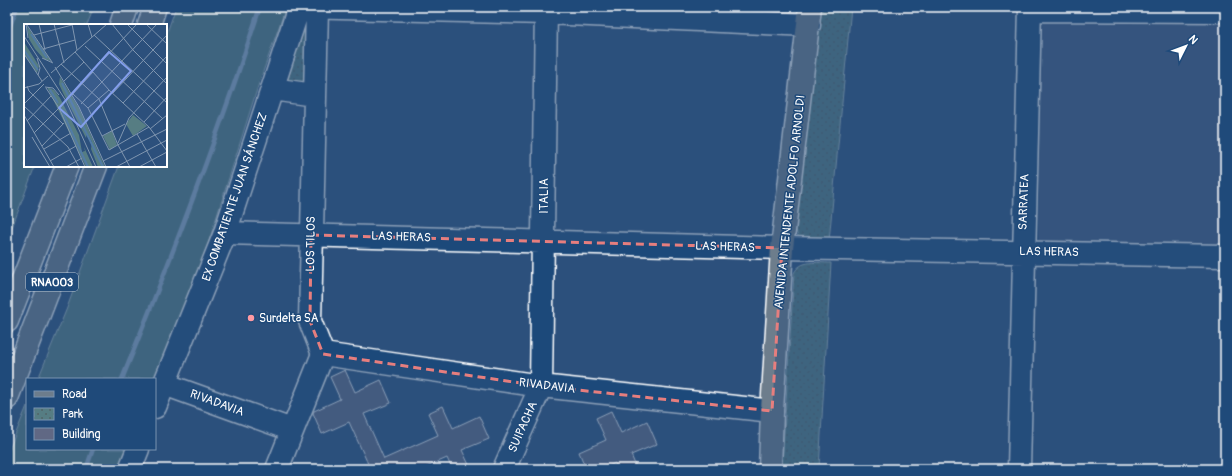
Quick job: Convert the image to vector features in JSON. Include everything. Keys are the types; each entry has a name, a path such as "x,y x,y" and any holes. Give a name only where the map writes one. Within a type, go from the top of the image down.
{"main road":[{"name":"AVENIDA INTENDENTE ADOLFO ARNOLDI","path":"770,469 782,248 810,16"},
{"name":"RNA003","path":"7,321 67,167"},
{"name":"RNA003","path":"7,398 96,167"}],"street":[{"path":"305,7 546,10 810,16"},
{"name":"EX COMBATIENTE JUAN SÁNCHEZ","path":"156,404 224,233 272,89 305,7"},
{"name":"LOS TILOS","path":"305,7 314,95 310,235 310,321 323,354"},
{"path":"1030,8 1225,11"},
{"name":"SARRATEA","path":"1019,469 1023,251 1030,8"},
{"name":"ITALIA","path":"541,386 546,10"},
{"path":"272,89 314,95"},
{"name":"LAS HERAS","path":"224,233 782,248 1023,251 1225,256"},
{"path":"277,469 323,354"},
{"name":"RIVADAVIA","path":"323,354 541,386 772,411"},
{"name":"RIVADAVIA","path":"164,384 292,430"},
{"name":"SUIPACHA","path":"504,469 541,386"},
{"path":"130,469 138,450"}],"highlighted area":[{"path":"311,235 782,248 772,411 541,386 323,354 310,321"}],"shaded area":[{"path":"1038,7 1225,7 1225,247 1039,244"}],"green space":[{"path":"7,7 94,7 87,24 24,24 24,167 35,167 7,241"},
{"path":"176,7 286,7 259,83 208,244 156,378 38,378 67,308 119,167 167,167 167,32"},
{"path":"821,7 851,7 829,241 801,240 797,234 795,226"},
{"path":"303,26 307,26 306,91 282,86"},
{"path":"815,262 831,263 819,469 784,469 782,465 794,273 805,264"},
{"path":"26,408 26,450 129,450 120,469 7,469 7,455"}],"building":[{"path":"345,370 355,392 381,380 391,403 364,414 384,459 438,435 428,413 443,406 453,428 479,416 489,439 462,450 471,469 452,469 447,458 422,469 362,469 369,466 349,422 322,434 313,413 314,411 340,399 330,377"},
{"path":"611,411 621,433 647,421 657,444 631,455 637,469 618,469 615,463 602,469 586,469 579,452 606,440 596,418"}],"waterway":[{"path":"7,34 17,7"},
{"path":"122,378 194,194 260,7"},
{"path":"86,469 93,450"}],"place":[{"name":"Surdelta SA","path":"251,318"}]}
